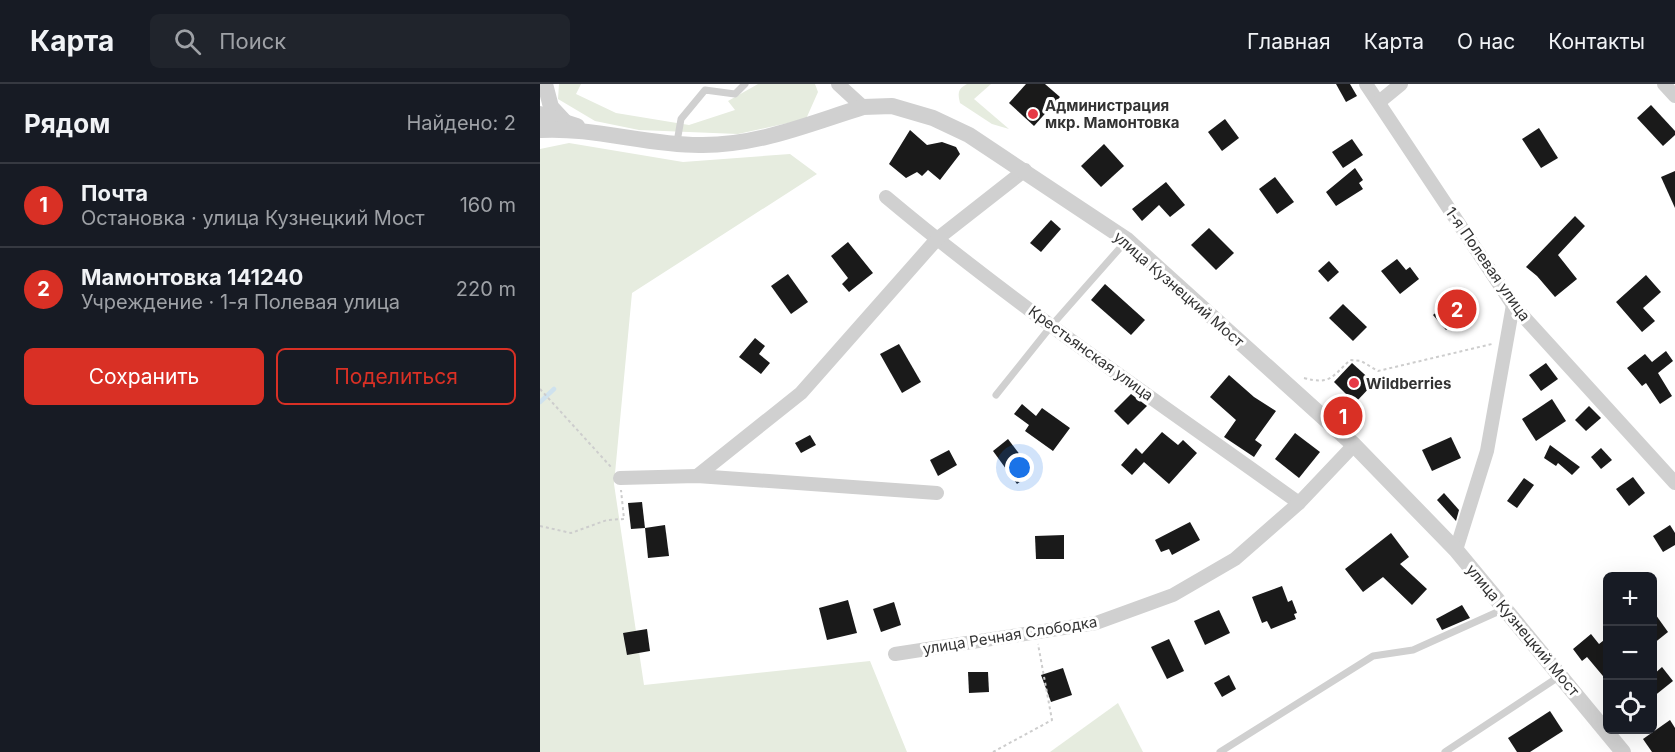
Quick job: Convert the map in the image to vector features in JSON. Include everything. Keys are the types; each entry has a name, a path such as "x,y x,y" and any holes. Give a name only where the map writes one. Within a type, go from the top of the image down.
{"street":[{"path":"545,84 550,107 564,121 598,133"},
{"path":"838,84 863,107"},
{"name":"1-я Полевая улица","path":"1366,84 1513,305 1675,483"},
{"path":"1379,102 1401,84"},
{"path":"1664,84 1675,96"},
{"name":"улица Кузнецкий Мост","path":"598,133 677,144 716,145 754,141 863,107 892,106 933,118 969,135 1025,170 1127,240 1354,445 1456,550 1623,752"},
{"path":"541,126 564,121"},
{"path":"541,126 598,133"},
{"path":"697,476 801,393 937,239 1025,170"},
{"name":"Крестьянская улица","path":"886,197 937,239 1052,325 1299,503"},
{"path":"1456,550 1487,451 1509,340 1513,305"},
{"name":"улица Речная Слободка","path":"895,654 1096,623 1173,595 1235,559 1299,503 1354,445"},
{"path":"620,478 697,476 938,493"}],"lane":[{"path":"677,144 681,119 705,90 735,94 745,84"},
{"path":"996,395 1052,325 1127,240"},
{"path":"1220,752 1373,656 1413,650 1504,609"},
{"path":"1445,752 1560,676"}],"path":[{"path":"1304,378 1320,382 1328,380 1350,360 1361,361 1377,371 1509,340"},
{"path":"540,389 620,478 624,519 607,520 571,532 540,526"},
{"path":"993,752 1052,720 1036,633"}],"shaded area":[{"path":"559,84 581,84 576,94 616,113 689,125 735,110 728,101 758,84 815,84 818,92 806,119 738,134 639,130 595,121 558,99"},
{"path":"967,84 991,84 974,99 1009,129 992,124 960,103 959,92"},
{"path":"569,143 683,162 790,154 817,174 632,293 614,484 644,685 870,661 907,752 540,752 540,149"},
{"path":"1118,703 1143,752 1050,752"}],"building":[{"name":"Администрация мкр. Мамонтовка","path":"1026,84 1045,84 1060,97 1034,126 1009,103"},
{"path":"1336,84 1350,84 1357,96 1346,102"},
{"path":"1651,105 1675,131 1675,135 1663,146 1637,118"},
{"path":"1225,119 1239,138 1222,151 1208,132"},
{"path":"1539,128 1558,158 1541,168 1522,139"},
{"path":"910,130 927,145 942,142 956,147 960,154 940,180 928,170 922,176 917,172 906,178 889,164"},
{"path":"1352,139 1363,155 1343,168 1332,152"},
{"path":"1104,144 1124,166 1101,187 1081,166"},
{"path":"1355,168 1363,180 1359,183 1363,189 1336,206 1326,192"},
{"path":"1675,171 1675,208 1661,177"},
{"path":"1275,177 1294,202 1277,214 1259,189"},
{"path":"1166,182 1185,205 1170,217 1159,205 1142,221 1132,209"},
{"path":"1575,216 1585,226 1558,255 1577,279 1555,297 1526,267"},
{"path":"1051,220 1061,229 1041,252 1030,243"},
{"path":"1209,228 1234,253 1216,270 1191,245"},
{"path":"848,242 873,273 849,292 842,284 848,278 831,256"},
{"path":"1397,259 1406,270 1410,267 1419,279 1400,294 1381,271"},
{"path":"1329,261 1339,272 1328,282 1318,271"},
{"path":"788,274 808,302 791,314 771,286"},
{"path":"1646,275 1661,292 1643,308 1655,321 1642,332 1616,302"},
{"path":"1105,284 1145,320 1131,335 1091,300"},
{"path":"1458,294 1471,310 1446,330 1433,315"},
{"path":"1343,304 1367,327 1353,341 1329,318"},
{"path":"755,338 765,346 759,354 770,363 761,374 739,357"},
{"path":"899,344 921,382 902,393 880,354"},
{"path":"1666,351 1673,361 1658,373 1672,396 1660,404 1646,383 1642,386 1627,368 1645,354 1652,362"},
{"name":"Wildberries","path":"1352,363 1374,383 1355,403 1334,382"},
{"path":"1546,363 1558,379 1541,391 1529,375"},
{"path":"1229,375 1254,397 1276,411 1255,440 1262,445 1254,457 1224,437 1236,420 1210,397"},
{"path":"1131,394 1147,406 1128,425 1114,411"},
{"path":"1552,399 1566,421 1536,441 1522,419"},
{"path":"1022,404 1036,416 1042,408 1070,428 1053,451 1025,431 1029,425 1014,414"},
{"path":"1589,406 1601,418 1586,431 1575,420"},
{"path":"1162,432 1178,445 1183,440 1197,453 1169,484 1144,462 1132,475 1121,465 1136,448 1142,454"},
{"path":"1295,433 1320,452 1299,478 1275,459"},
{"path":"810,435 816,445 801,453 795,443"},
{"path":"1451,437 1461,458 1432,471 1422,450"},
{"path":"1008,439 1033,472 1017,484 993,451"},
{"path":"1550,445 1580,467 1572,475 1558,463 1556,466 1544,458"},
{"path":"1601,448 1612,460 1601,469 1591,457"},
{"path":"949,450 957,465 938,476 930,460"},
{"path":"1633,477 1645,493 1629,506 1616,489"},
{"path":"1524,478 1534,485 1517,508 1507,501"},
{"path":"1444,493 1459,510 1456,521 1437,500"},
{"path":"642,502 645,528 631,529 628,503"},
{"path":"1190,522 1200,540 1172,555 1169,549 1161,552 1155,540"},
{"path":"665,525 669,556 648,558 645,528"},
{"path":"1670,525 1675,533 1675,545 1663,552 1653,536"},
{"path":"1391,533 1409,557 1400,564 1427,589 1412,605 1383,577 1363,592 1345,569"},
{"path":"1064,535 1064,559 1036,559 1035,536"},
{"path":"1282,586 1288,602 1292,600 1297,613 1294,614 1296,619 1271,629 1267,621 1262,623 1252,597"},
{"path":"848,600 857,633 827,640 819,608"},
{"path":"894,602 901,625 881,632 873,609"},
{"path":"1462,605 1470,618 1442,630 1436,619"},
{"path":"1219,610 1230,633 1205,645 1194,621"},
{"path":"1657,617 1668,632 1657,641"},
{"path":"647,629 650,651 627,655 623,633"},
{"path":"1591,634 1599,644 1603,641 1603,676 1587,657 1582,661 1573,649"},
{"path":"1169,639 1184,671 1167,679 1151,647"},
{"path":"1662,667 1673,681 1657,694 1657,680 1657,671"},
{"path":"1063,668 1072,695 1051,702 1041,675"},
{"path":"968,672 988,672 989,692 969,693"},
{"path":"1229,675 1236,689 1222,697 1214,683"},
{"path":"1550,711 1563,731 1530,752 1517,752 1508,738"},
{"path":"1670,720 1675,728 1675,752 1652,752 1643,739 1650,734 1657,734 1657,729"}],"waterway":[{"path":"540,402 554,389"}],"place":[{"name":"Администрация мкр. Мамонтовка","path":"1033,114"},
{"name":"Мамонтовка 141240","path":"1457,309"},
{"name":"Wildberries","path":"1354,383"},
{"name":"Почта","path":"1343,416"}]}
